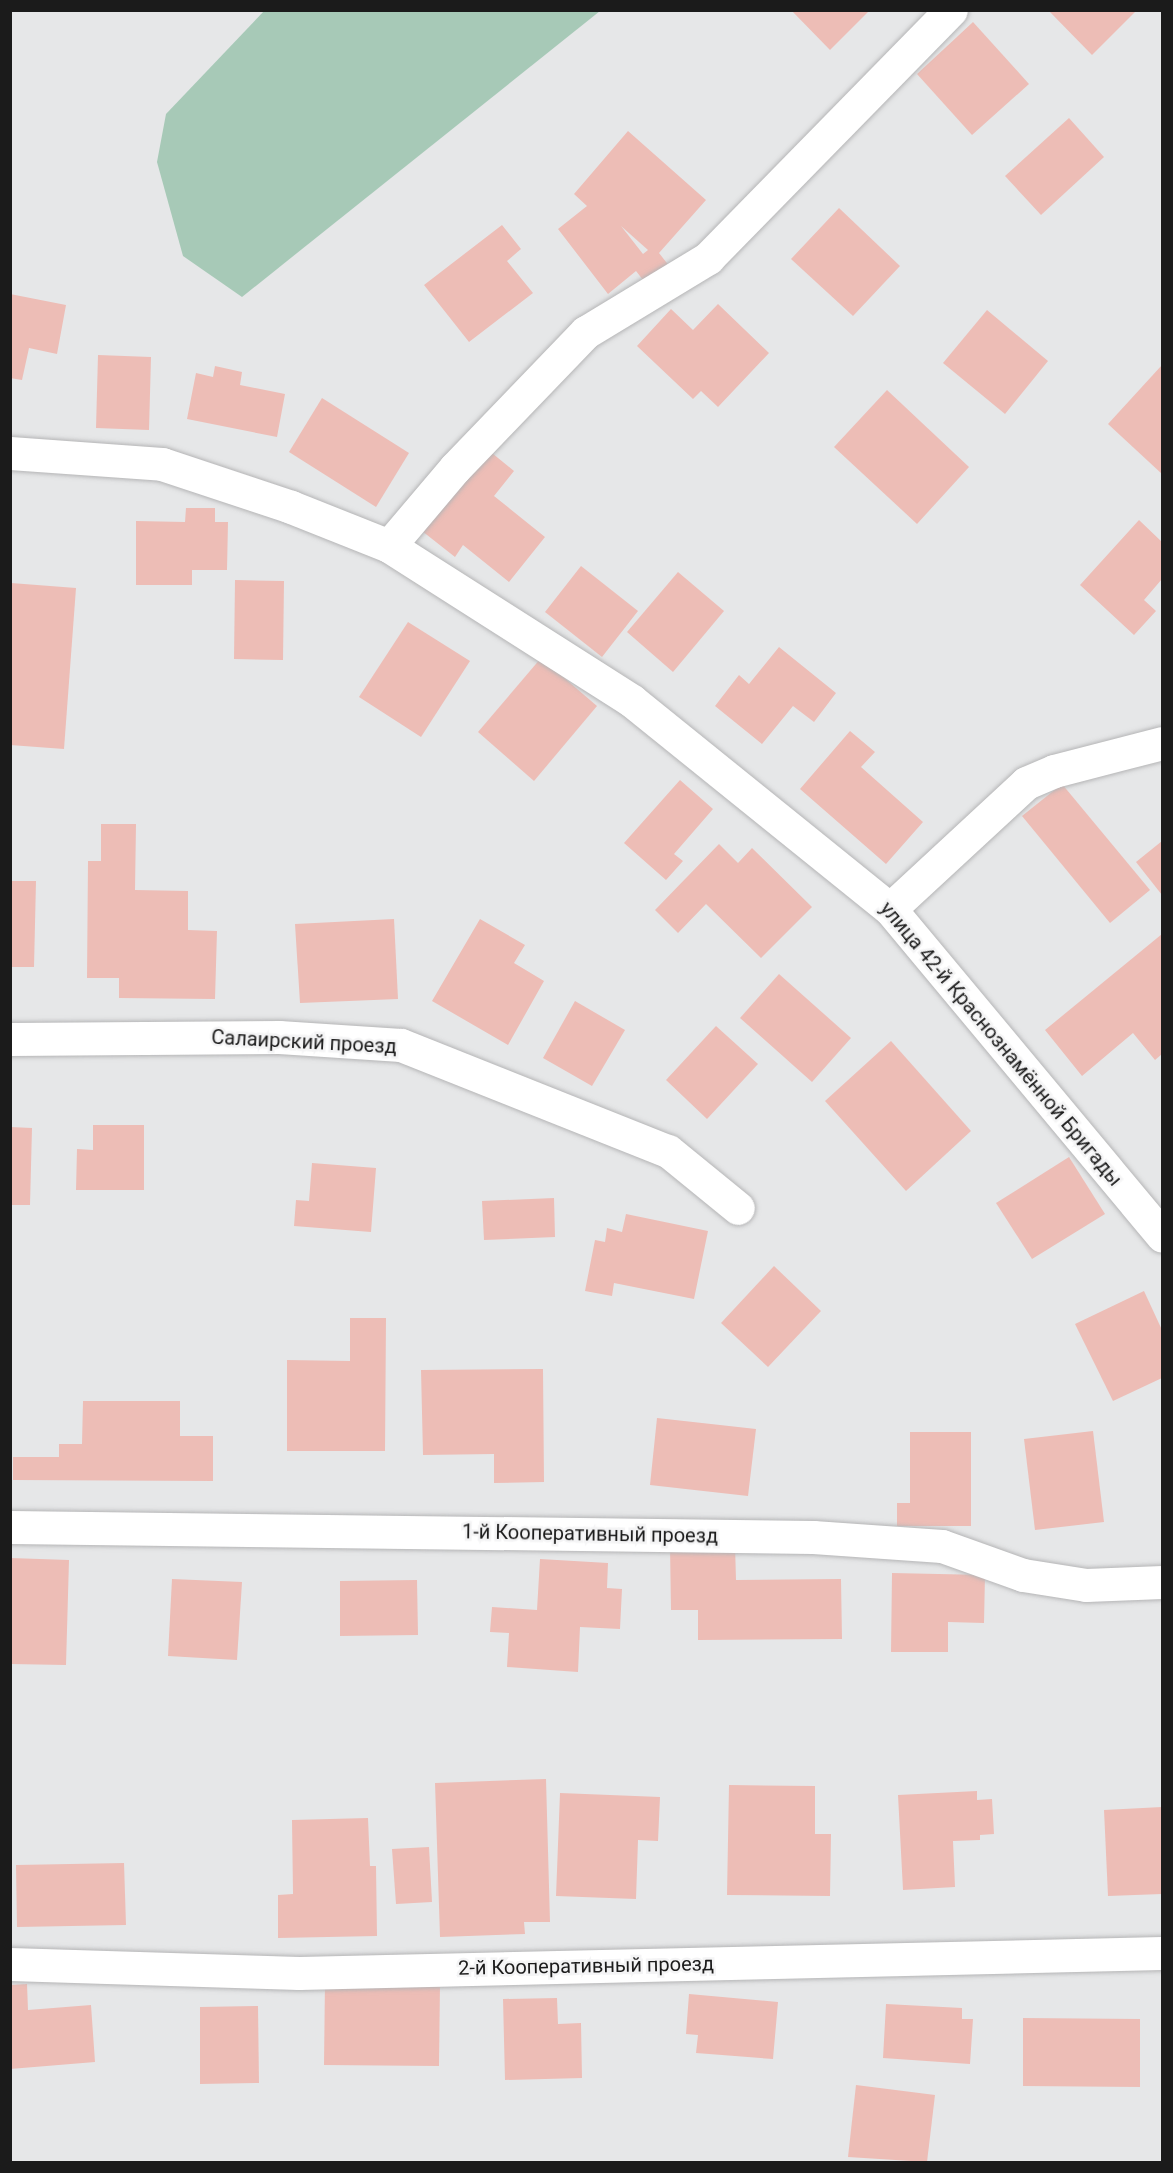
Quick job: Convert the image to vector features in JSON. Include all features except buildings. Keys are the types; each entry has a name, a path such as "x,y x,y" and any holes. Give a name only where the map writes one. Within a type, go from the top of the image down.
{"street":[{"path":"389,546 455,468 586,332 708,258 951,10"},
{"name":"улица 42-й Краснознамённой Бригады","path":"10,453 162,464 291,507 389,546 632,702 891,909 1162,1236"},
{"path":"891,909 1026,783 1054,771 1162,743"},
{"name":"Салаирский проезд","path":"10,1039 279,1037 401,1045 668,1151 738,1208"},
{"name":"1-й Кооперативный проезд","path":"10,1527 813,1537 942,1546 1023,1575 1086,1585 1162,1582"},
{"name":"2-й Кооперативный проезд","path":"10,1964 299,1972 1162,1953"}],"green space":[{"path":"265,10 600,11 242,297 183,256 157,162 166,114"}]}
